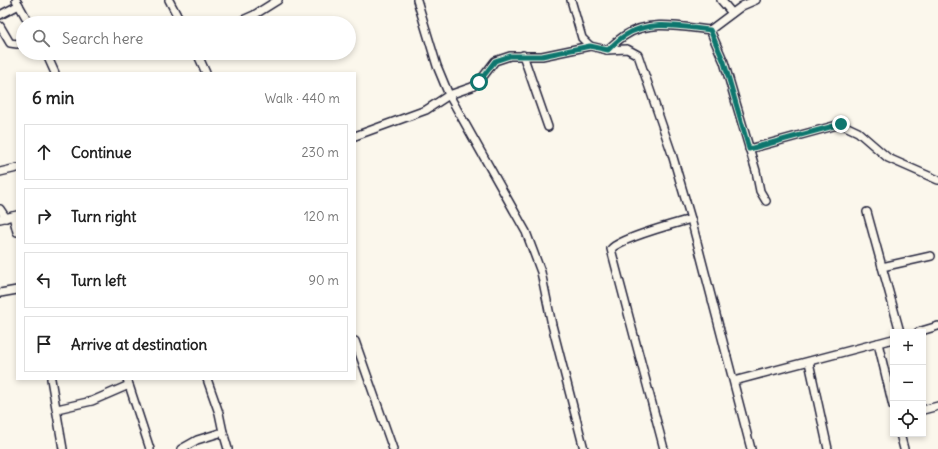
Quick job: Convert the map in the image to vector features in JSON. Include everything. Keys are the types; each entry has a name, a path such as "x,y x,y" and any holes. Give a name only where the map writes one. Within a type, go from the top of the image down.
{"street":[{"path":"169,0 177,16"},
{"path":"252,16 278,0"},
{"path":"416,0 437,66 449,95 526,232 541,272 552,325 584,449"},
{"path":"570,0 582,38 590,46"},
{"path":"721,0 732,13"},
{"path":"608,50 624,35 640,28 656,25 710,30 722,23 732,13 756,0"},
{"path":"0,15 18,3 25,16"},
{"path":"0,26 10,43 16,44"},
{"path":"710,30 724,62 756,171 760,191 766,201"},
{"path":"356,136 426,110 449,95 472,87 479,82 495,61 510,56 542,56 590,46 608,50 627,49 638,56 672,154 691,219 751,449"},
{"path":"524,55 548,128"},
{"path":"49,60 55,72"},
{"path":"200,60 206,72"},
{"path":"749,149 841,124 858,132 888,158 938,180"},
{"path":"0,172 16,168"},
{"path":"0,209 9,217 16,230"},
{"path":"867,212 899,329"},
{"path":"664,449 611,249 618,244 652,230 691,219"},
{"path":"882,267 931,256"},
{"path":"0,292 16,290"},
{"path":"926,330 938,326"},
{"path":"734,381 890,340"},
{"path":"878,343 892,401"},
{"path":"356,344 393,449"},
{"path":"809,362 828,449"},
{"path":"51,380 63,449"},
{"path":"207,380 219,413 228,449"},
{"path":"57,409 92,401 128,382 150,449"},
{"path":"926,409 938,406"},
{"path":"181,449 197,440 223,432"},
{"path":"901,437 904,449"}],"route":[{"path":"479,82 495,61 510,56 542,56 590,46 608,50 624,35 640,28 656,25 710,30 724,62 749,149 841,124"}]}
